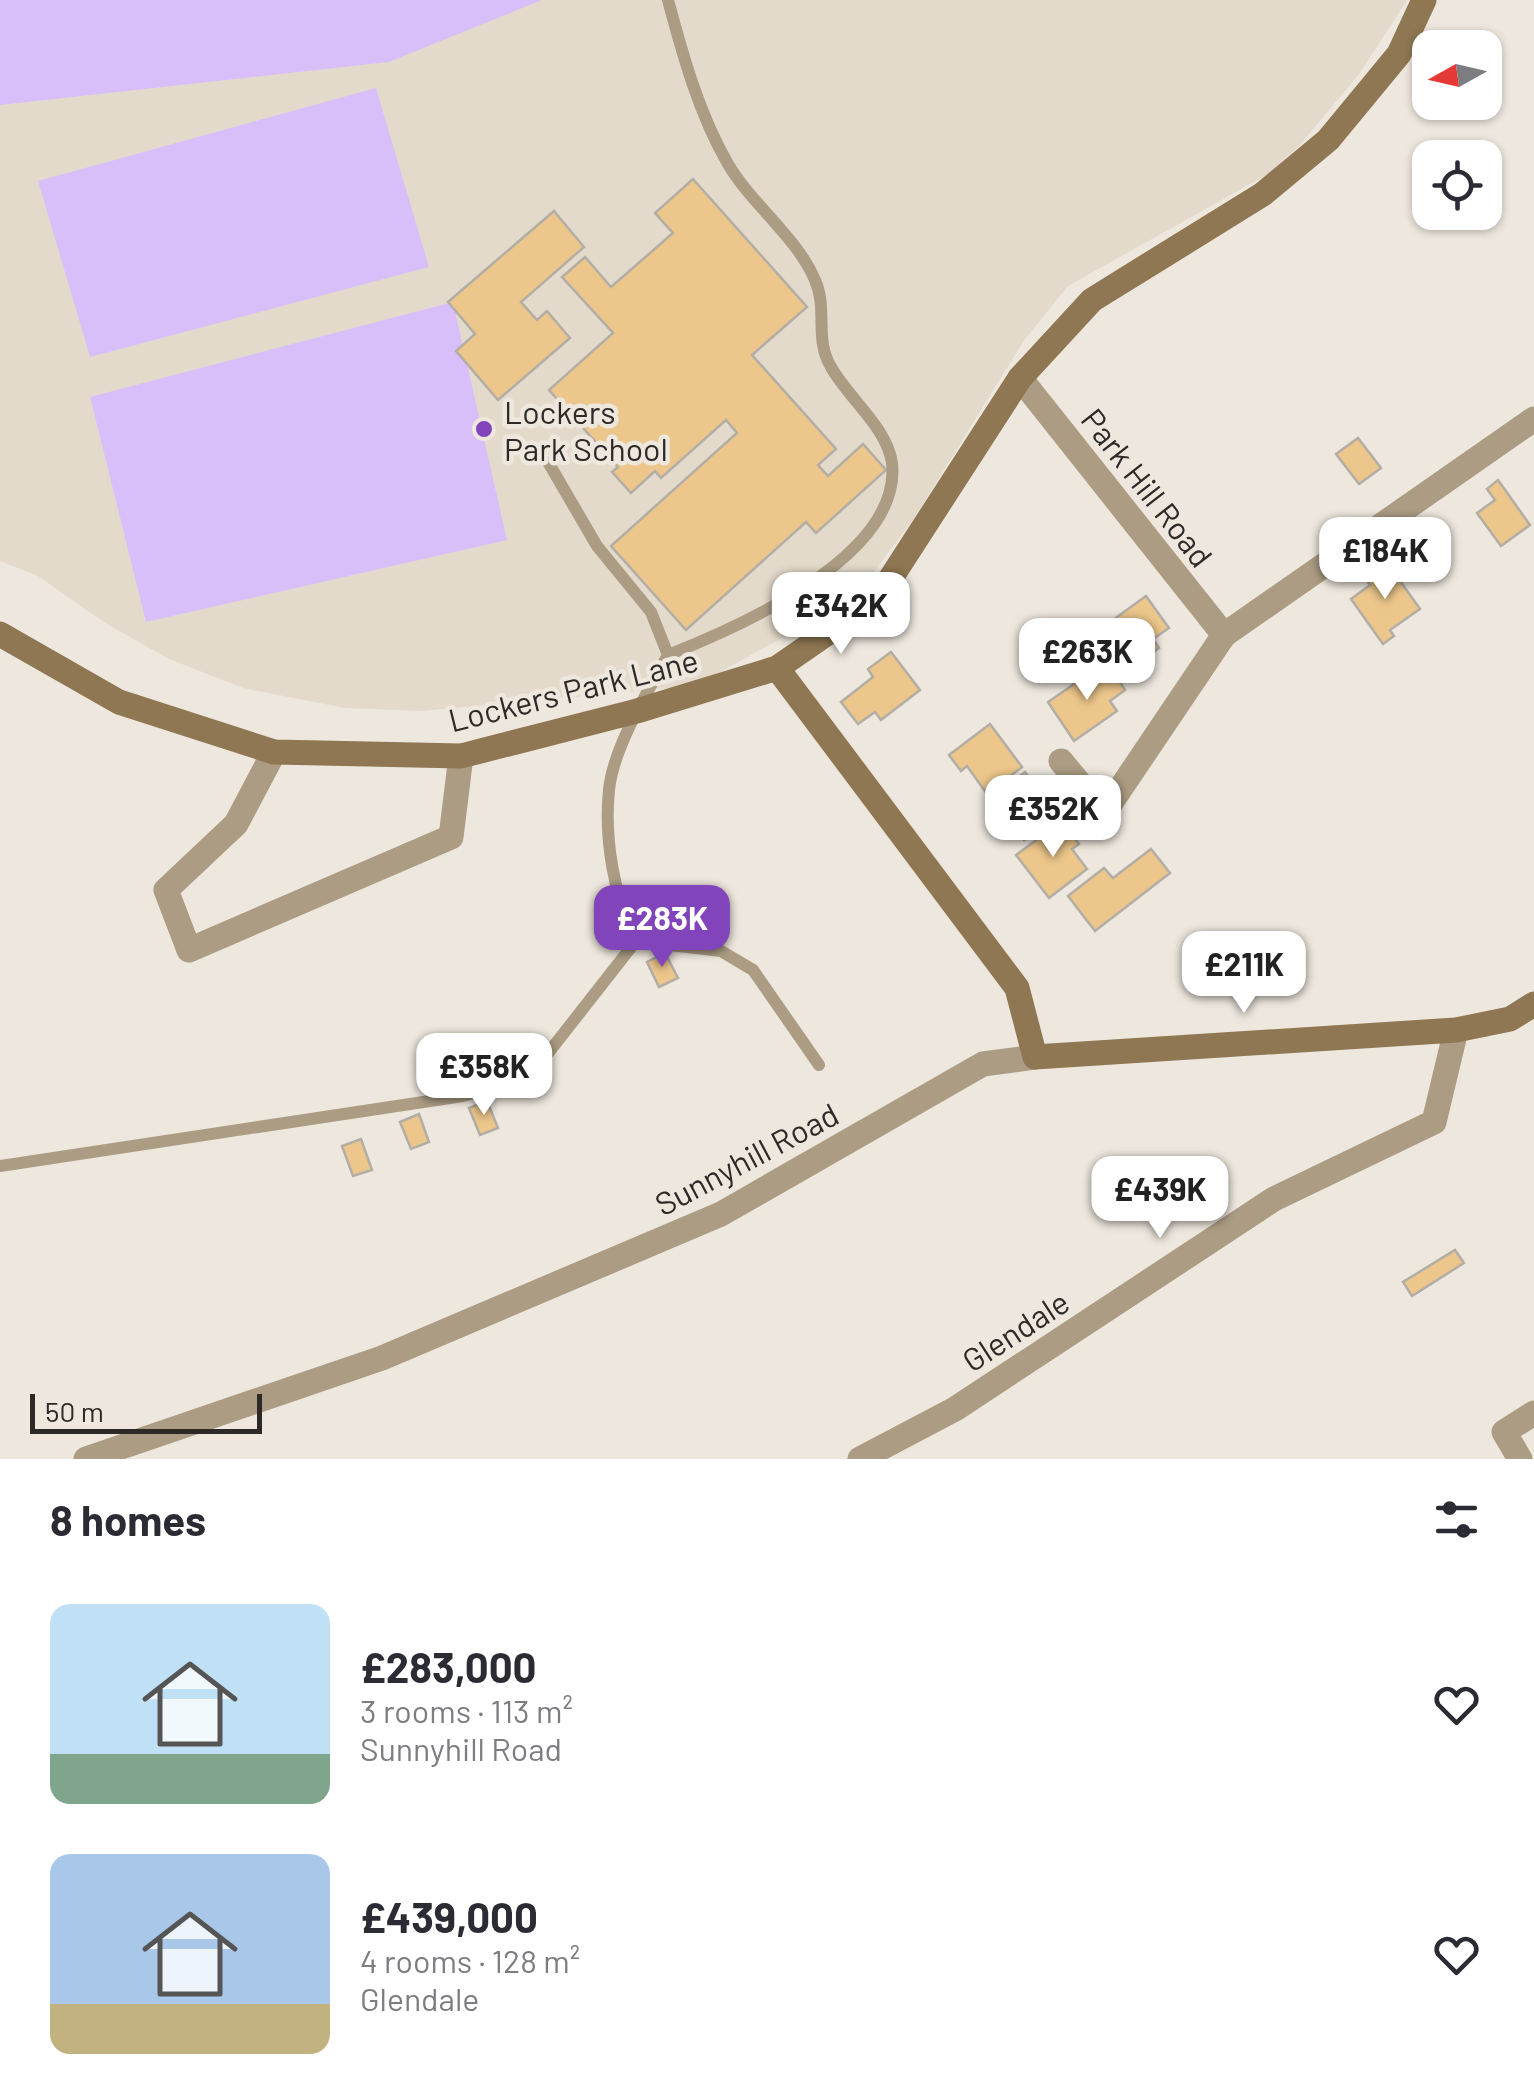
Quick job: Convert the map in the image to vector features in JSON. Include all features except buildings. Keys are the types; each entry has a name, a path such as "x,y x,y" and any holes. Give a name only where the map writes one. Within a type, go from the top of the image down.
{"street":[{"name":"Lockers Park Lane","path":"0,634 118,702 274,752 461,756 638,711 777,668 878,598 1020,378 1092,300 1264,194 1328,140 1400,54 1424,0"},
{"name":"Park Hill Road","path":"1020,378 1224,635"},
{"path":"1061,761 1104,813 1224,635 1534,419"},
{"path":"777,668 1017,988 1035,1056"},
{"path":"274,752 236,824 166,890 188,950 451,838 461,756"},
{"name":"Sunnyhill Road","path":"86,1459 382,1358 721,1214 983,1064 1035,1056 1456,1030 1510,1019 1534,1004"},
{"name":"Glendale","path":"860,1459 955,1408 1274,1200 1434,1122 1456,1030"},
{"path":"1520,1459 1504,1432 1534,1413"}],"lane":[{"path":"636,941 624,917 611,852 609,787 638,711 668,655 708,639 790,595 848,556 890,497 892,460 875,426 829,366 820,337 825,304 814,275 728,165 690,80 668,0"},
{"path":"548,462 598,546 651,612 668,655"},
{"path":"636,941 721,951 753,970 819,1065"},
{"path":"0,1166 464,1096 512,1082 538,1066 636,941"}],"shaded area":[{"name":"Lockers Park School","path":"0,0 1407,0 1360,73 1299,146 1270,173 1068,286 1025,339 913,520 867,581 827,613 695,686 421,711 345,708 243,688 169,659 105,623 38,576 0,561"},
{"path":"0,0 542,0 389,62 0,105"},
{"path":"376,88 429,267 90,357 38,181"},
{"path":"453,302 507,540 146,622 90,397"}],"place":[{"name":"Lockers Park School","path":"484,429"}]}
